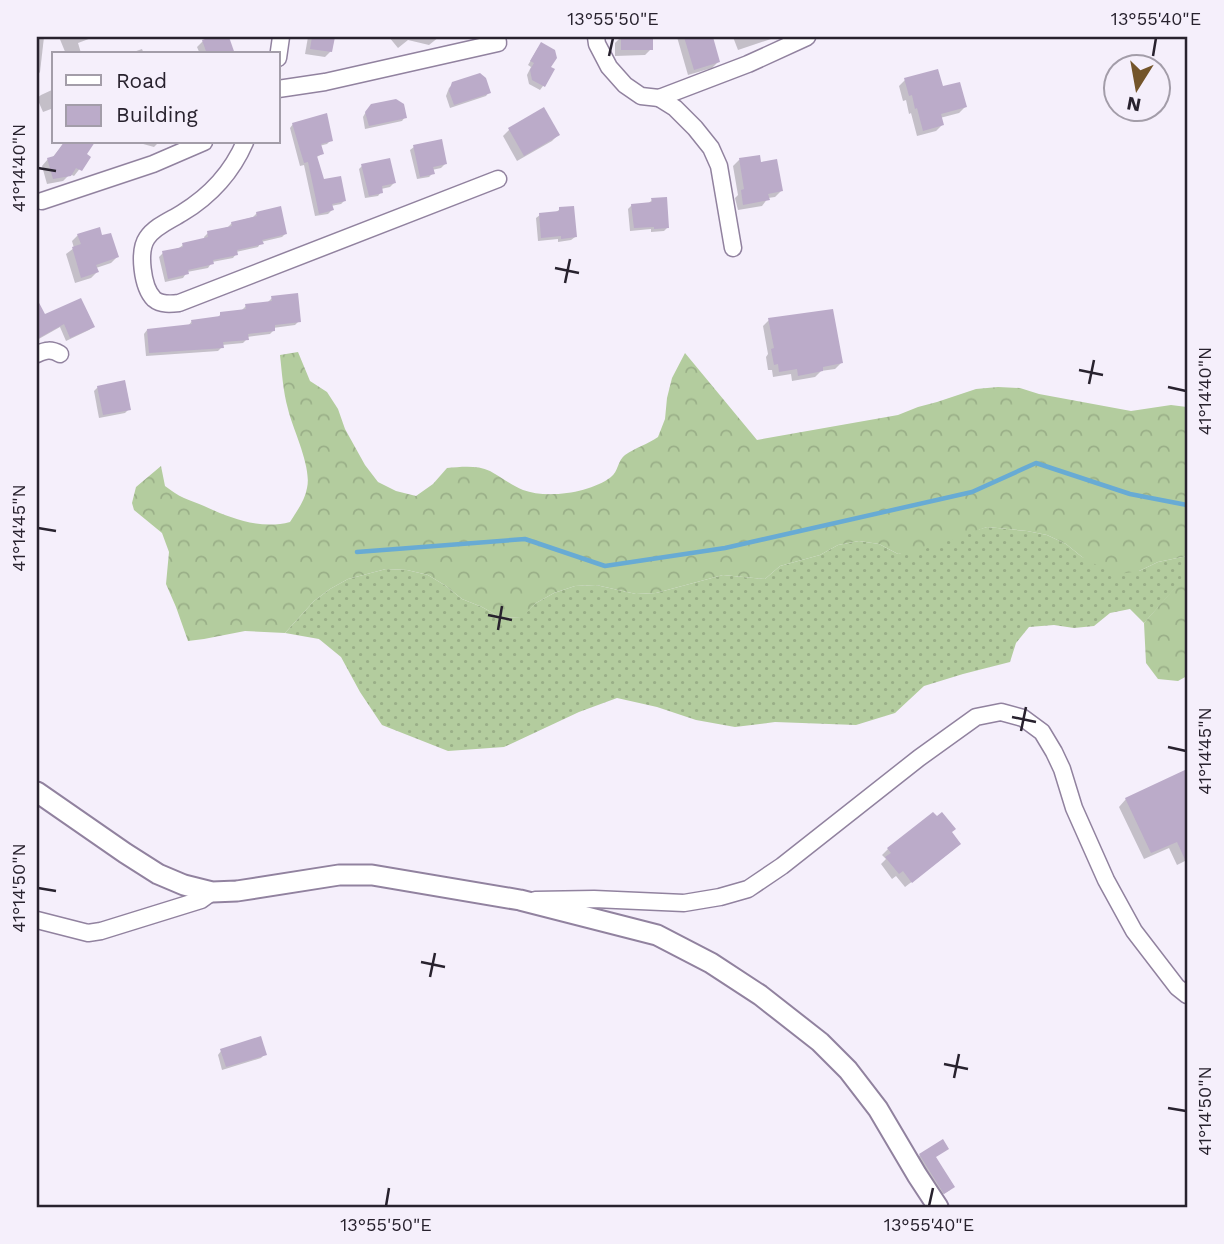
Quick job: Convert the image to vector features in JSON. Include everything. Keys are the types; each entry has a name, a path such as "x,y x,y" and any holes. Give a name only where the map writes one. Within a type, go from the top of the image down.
{"street":[{"path":"280,89 325,82 498,43 497,37"},
{"path":"596,37 609,67 625,85 641,96 659,98 748,64 807,37"},
{"path":"659,98 682,115 712,148 719,166 733,248"},
{"path":"42,201 152,164 199,144"},
{"path":"244,144 230,170 214,188 199,202 152,232 144,243 142,264 148,290 160,303 180,303 498,179"},
{"path":"37,354 53,350 60,354"},
{"path":"520,900 594,899 684,903 748,889 782,866 919,758 976,717 1001,712 1023,718 1042,732 1062,769 1074,808 1106,880 1128,921 1177,987 1187,995"},
{"path":"37,792 158,874 184,885 212,892 237,891 338,875 372,876 520,900 657,934 711,963 760,995 820,1042 848,1070 878,1109 939,1207"},
{"path":"37,920 88,933 101,932 201,901 212,892"}],"green space":[{"path":"298,352 310,381 327,392 365,465 378,482 396,491 416,496 433,484 447,468 485,469 514,486 533,493 568,493 602,483 613,475 625,455 658,437 665,419 672,378 685,353 757,440 898,415 976,389 998,387 1020,388 1131,411 1171,405 1187,407 1187,556 1158,562 1139,571 1119,574 1100,567 1066,544 1047,535 987,527 919,551 898,554 879,544 859,541 838,545 820,555 780,566 765,579 723,575 656,593 636,594 596,585 575,586 536,603 521,618 500,617 462,599 428,575 386,569 348,579 330,589 314,601 285,633 245,631 188,641 166,584 169,552 162,533 134,510 132,503 136,487 161,466 165,486 186,499 224,515 257,524 290,522 304,497 308,479 305,459 286,402 280,355"},
{"path":"987,527 1047,535 1066,544 1082,557 1139,571 1158,562 1187,556 1186,576 1144,623 1130,609 1110,613 1094,626 1029,627 1016,643 1010,662 924,686 895,713 856,725 775,722 735,727 696,720 617,698 579,712 504,747 448,751 382,725 341,657 319,639 285,633 314,601 330,589 348,579 386,569 428,575 462,599 500,617 520,618 536,603 575,586 596,585 636,594 656,593 723,575 765,579 780,566 820,555 838,545 859,541 879,544 898,554"},
{"path":"1187,564 1187,676 1178,681 1158,679 1146,663 1144,623 1185,576"}],"building":[{"path":"229,37 234,52 206,52 202,40"},
{"path":"312,37 335,37 332,52 310,49"},
{"path":"621,37 653,37 653,50 621,50"},
{"path":"684,37 713,37 720,62 694,70"},
{"path":"541,42 555,50 557,58 551,67 555,69 545,87 532,80 530,70 534,63 530,61"},
{"path":"938,69 943,86 960,82 967,107 941,114 944,125 923,131 917,108 915,109 912,95 909,96 904,78"},
{"path":"480,73 486,78 491,93 454,105 449,91 452,82"},
{"path":"396,99 404,104 407,118 369,126 365,112 371,104"},
{"path":"544,107 560,135 524,156 508,128"},
{"path":"327,113 333,141 321,144 324,154 317,156 324,179 341,176 346,201 332,204 334,210 319,214 308,162 304,163 292,123"},
{"path":"442,139 447,164 433,167 435,174 420,177 413,145"},
{"path":"63,144 94,144 87,154 91,157 82,171 76,168 71,176 53,179 47,158 54,156"},
{"path":"760,155 761,162 777,159 783,191 768,194 770,200 743,205 741,190 744,189 739,158"},
{"path":"390,158 396,183 382,186 383,193 369,196 361,164"},
{"path":"667,197 669,228 634,228 631,204"},
{"path":"281,206 287,234 262,240 264,244 237,250 238,255 213,260 214,264 188,270 189,274 168,279 162,251 183,247 182,243 208,237 207,231 232,226 231,222 257,216 256,212"},
{"path":"574,206 577,237 541,238 539,213"},
{"path":"100,227 102,235 111,233 119,257 96,265 99,272 81,278 72,247 81,244 77,234"},
{"path":"298,293 301,322 275,325 275,331 248,334 249,340 223,342 224,348 149,353 147,329 192,324 191,320 220,316 220,312 246,309 245,304 272,301 271,296"},
{"path":"81,298 95,327 70,338 64,324 37,339 37,299 45,314"},
{"path":"833,309 843,363 823,367 823,371 798,376 797,369 779,372 778,364 774,365 771,349 774,348 768,318"},
{"path":"125,380 131,410 103,415 97,386"},
{"path":"1187,769 1187,864 1177,842 1151,853 1125,798"},
{"path":"933,812 937,816 942,812 956,829 952,832 961,844 912,883 903,871 899,874 885,857 891,853 887,848"},
{"path":"261,1036 267,1055 226,1067 220,1049"},
{"path":"943,1139 949,1149 936,1157 955,1187 944,1194 919,1154"}],"waterway":[{"path":"357,552 525,539 605,566 725,548 972,492 1036,463 1130,494 1187,505"}]}
